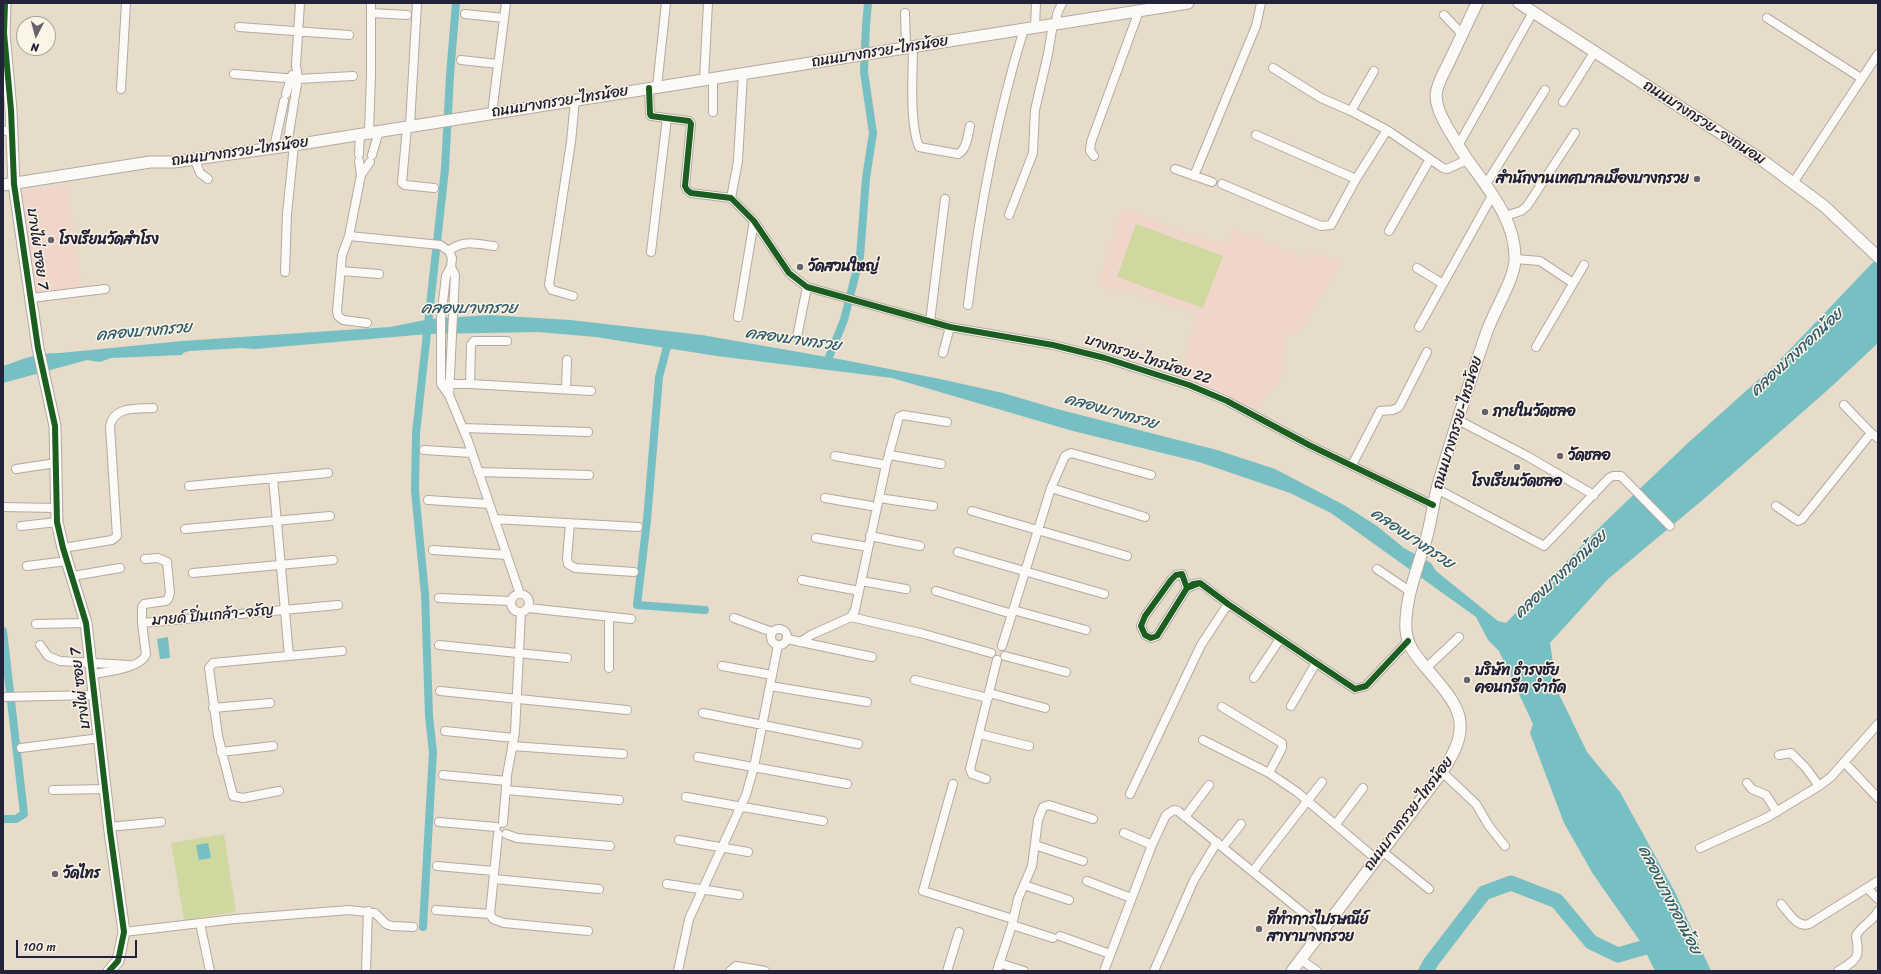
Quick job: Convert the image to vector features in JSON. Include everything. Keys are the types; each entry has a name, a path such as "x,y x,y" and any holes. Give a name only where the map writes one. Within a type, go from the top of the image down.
{"main road":[{"name":"บางไผ่ ซอย 7","path":"5,3 4,33 8,184 55,426 57,522 63,548 73,576 86,623 106,789 109,827 124,932 118,961 109,971"},
{"name":"ถนนบางกรวย-ไทรน้อย","path":"8,184 150,162 195,160 274,148 429,122 653,87 709,80 910,46 1139,11 1153,6 1188,3"},
{"name":"ถนนบางกรวย-ไทรน้อย","path":"1292,971 1442,772 1458,747 1461,725 1459,716 1450,696 1414,653 1408,641 1406,625 1412,590 1437,489 1486,332 1512,276 1515,259 1512,237 1505,216 1493,194 1458,146 1440,112 1436,95 1441,78 1477,3"},
{"name":"ถนนบางกรวย-จงถนอม","path":"1519,3 1762,160 1824,206 1878,257"}],"street":[{"path":"121,89 126,3"},
{"path":"285,272 290,145 300,3"},
{"path":"361,174 371,159 369,132 371,3"},
{"path":"416,3 409,126 402,183 405,185 434,188"},
{"path":"492,113 506,3"},
{"path":"666,3 650,114 653,116 689,121 692,127 686,188 691,193 731,198 754,221 788,273 807,288 798,337"},
{"path":"708,3 709,80 713,112"},
{"path":"968,305 979,221 990,160 1011,70 1029,28 1036,3"},
{"path":"1009,215 1033,153 1035,110 1054,24 1062,3"},
{"path":"1194,176 1256,26 1261,3"},
{"path":"1094,156 1090,151 1091,142 1139,11"},
{"path":"1458,146 1533,12"},
{"path":"371,13 407,15"},
{"path":"905,13 910,46 916,136 919,147 958,154 962,152 964,148 970,126"},
{"path":"465,14 504,18"},
{"path":"1444,15 1462,34"},
{"path":"1767,18 1861,78"},
{"path":"239,27 349,35"},
{"path":"1563,102 1595,51"},
{"path":"1793,183 1878,54"},
{"path":"461,60 498,64"},
{"path":"1274,68 1321,98 1351,111 1387,130 1447,169 1467,160"},
{"path":"1351,111 1374,71"},
{"path":"234,74 294,79 353,76"},
{"path":"731,198 738,161 743,74"},
{"path":"274,148 285,97 294,79"},
{"path":"1486,184 1545,90"},
{"path":"573,296 555,291 549,285 572,142 575,100"},
{"path":"651,252 667,118"},
{"path":"1222,184 1321,226 1328,226 1331,225 1356,179 1387,130"},
{"path":"367,323 343,320 338,316 342,255 348,236 361,174 359,158 369,132"},
{"path":"1505,216 1521,211 1527,206 1575,133"},
{"path":"1256,135 1356,179"},
{"path":"1389,231 1430,159"},
{"path":"195,160 200,173 208,179"},
{"path":"1175,169 1212,182"},
{"path":"1419,327 1493,194"},
{"path":"930,322 945,199"},
{"path":"738,317 754,221"},
{"path":"348,236 436,245 449,251 452,258 451,267 446,276 440,337 441,384 449,395 463,428 520,594"},
{"path":"449,251 454,246 461,243 494,246"},
{"path":"1515,259 1540,261 1573,283"},
{"path":"1536,347 1584,265"},
{"path":"449,395 452,315 455,284 455,276 451,267"},
{"path":"1417,268 1443,284"},
{"path":"341,271 379,274"},
{"name":"บางกรวย-ไทรน้อย 22","path":"807,288 950,327 1053,345 1106,358 1189,385 1227,401 1433,505"},
{"path":"31,298 105,289"},
{"path":"943,353 950,327"},
{"path":"470,384 472,345 474,341 507,341"},
{"path":"1352,465 1380,411 1393,410 1399,407 1427,352"},
{"path":"566,389 567,360"},
{"path":"441,384 591,390"},
{"path":"1776,506 1798,521 1875,436 1844,405"},
{"path":"63,548 112,540 117,536 110,426 111,419 119,411 153,408"},
{"path":"800,642 811,635 851,617 855,610 886,465 890,455 896,422 899,417 903,415 947,422"},
{"path":"1458,420 1527,456 1594,495"},
{"path":"463,428 588,432"},
{"path":"424,450 472,453"},
{"path":"1002,646 1051,488 1062,461 1068,453 1150,475"},
{"path":"890,455 941,464"},
{"path":"835,456 886,465"},
{"path":"16,469 56,463"},
{"path":"189,486 328,472"},
{"path":"478,472 589,475"},
{"path":"1437,489 1544,546 1609,478 1617,475 1621,476 1670,526"},
{"path":"273,478 289,656"},
{"path":"1051,488 1145,517"},
{"path":"825,498 877,507"},
{"path":"879,498 933,506"},
{"path":"428,500 489,504"},
{"path":"3,507 56,508"},
{"path":"972,511 1127,556"},
{"path":"186,529 330,516"},
{"path":"494,519 638,527"},
{"path":"21,526 57,522"},
{"path":"570,523 567,559 568,564 575,568 634,572"},
{"path":"870,536 920,546"},
{"path":"816,538 868,547"},
{"path":"434,550 507,555"},
{"path":"958,552 1104,594"},
{"path":"142,623 142,607 144,604 166,601 170,592 167,562 158,558 145,559"},
{"path":"193,573 333,560"},
{"path":"27,566 67,561"},
{"path":"73,576 120,568"},
{"path":"1377,569 1412,590"},
{"path":"1187,588 1182,574 1176,575 1171,580 1145,616 1141,626 1145,635 1151,638 1157,636 1187,588 1200,583 1228,604 1352,687 1358,689 1366,686 1408,641"},
{"path":"802,580 859,591"},
{"path":"861,581 906,589"},
{"path":"936,591 1012,612 1086,630"},
{"path":"588,931 497,922 493,920 490,914 494,875 513,742 518,653 524,611 530,604 525,595 520,594 512,597 511,601 513,610 524,611 609,617 631,618"},
{"path":"439,598 511,601"},
{"path":"1130,794 1201,645 1228,604"},
{"name":"มายด์ ปิ่นเกล้า-จรัญ","path":"92,669 116,671 145,659 146,654 142,623 338,605"},
{"path":"609,617 609,668"},
{"path":"851,617 991,653 997,660"},
{"path":"734,618 772,632"},
{"path":"36,624 86,623"},
{"path":"778,628 786,631 787,639 784,644 775,644 771,639 772,632 778,628"},
{"path":"1426,668 1459,637"},
{"path":"1254,678 1280,638"},
{"path":"787,639 872,657"},
{"path":"40,645 48,656 60,661 92,669"},
{"path":"439,645 567,658"},
{"path":"678,971 689,919 741,807 754,767 778,645"},
{"path":"991,653 994,647 1002,646"},
{"path":"1002,646 1006,652 1005,656"},
{"path":"279,791 243,798 233,796 221,752 208,671 213,663 342,651"},
{"path":"997,660 1002,659 1005,656"},
{"path":"1005,656 1066,672"},
{"path":"986,780 972,774 970,769 997,660"},
{"path":"1291,706 1316,663"},
{"path":"722,666 772,675"},
{"path":"915,680 1045,708"},
{"path":"770,686 866,702"},
{"path":"440,691 627,710"},
{"path":"3,697 95,695"},
{"path":"213,708 270,704"},
{"path":"1222,707 1282,743 1282,748 1269,773"},
{"path":"703,713 858,744"},
{"path":"1700,848 1778,812 1819,786 1831,777 1878,724"},
{"path":"444,731 513,742 623,754"},
{"path":"979,734 1028,746"},
{"path":"21,748 100,738"},
{"path":"1203,740 1269,773 1308,800 1336,824 1428,889"},
{"path":"221,752 273,746"},
{"path":"1779,755 1791,753 1806,768 1819,786"},
{"path":"698,757 847,784"},
{"path":"1844,762 1878,798"},
{"path":"1442,772 1476,804 1489,826 1504,846"},
{"path":"443,775 507,781"},
{"path":"1253,871 1322,782"},
{"path":"1747,783 1752,789 1766,795 1778,812"},
{"path":"953,784 923,891 1110,954"},
{"path":"1185,817 1209,785"},
{"path":"1336,824 1363,788"},
{"path":"53,790 106,789"},
{"path":"506,790 618,800"},
{"path":"686,796 823,821"},
{"path":"1024,971 998,967 1018,899 1032,866 1038,820 1041,810 1046,805 1093,819"},
{"path":"1104,971 1152,845 1166,814 1170,811 1178,811 1323,929"},
{"path":"109,827 161,822"},
{"path":"439,822 501,830 517,838 610,846"},
{"path":"1154,971 1194,880 1220,844 1241,824"},
{"path":"1124,833 1152,845"},
{"path":"679,840 748,852"},
{"path":"1035,845 1083,861"},
{"path":"437,866 599,889"},
{"path":"1781,904 1798,923 1804,925 1809,924 1878,880"},
{"path":"1087,881 1131,898"},
{"path":"667,884 739,895"},
{"path":"1024,885 1069,900"},
{"path":"1867,888 1878,899"},
{"path":"436,910 490,914"},
{"path":"124,932 200,923 331,911 368,911 378,915 386,924 413,927"},
{"path":"366,971 368,911"},
{"path":"1838,971 1856,958 1859,947 1856,936 1859,930 1874,918 1878,911"},
{"path":"200,923 210,971"},
{"path":"947,971 959,932"},
{"path":"1300,959 1317,971"},
{"path":"730,971 736,966 765,971"}],"shaded area":[{"name":"โรงเรียนวัดสำโรง","path":"67,184 82,288 34,295 19,191"},
{"path":"1123,208 1202,239 1227,243 1233,229 1305,258 1310,258 1311,252 1341,262 1307,321 1299,331 1288,335 1282,353 1285,367 1279,381 1255,409 1180,379 1197,315 1116,287 1113,291 1098,286"}],"green space":[{"path":"1136,224 1223,256 1203,308 1117,277"},
{"path":"224,834 236,912 184,920 171,843"}],"water":[{"name":"คลองบางกอกน้อย","path":"1878,257 1878,343 1831,387 1705,498 1608,579 1550,643 1557,690 1587,752 1620,792 1675,892 1711,971 1655,971 1640,941 1593,874 1564,823 1530,733 1533,724 1499,651 1488,640 1476,617 1331,513 1290,493 1199,462 1073,431 892,378 717,356 596,337 538,332 428,334 255,349 242,348 189,351 183,353 182,355 111,358 100,362 87,360 3,383 3,366 31,356 182,341 390,327 430,319 489,315 570,320 702,335 844,360 1003,393 1057,409 1217,450 1275,469 1344,505 1377,526 1404,548 1431,563 1436,571 1498,621 1506,623 1605,522 1689,442 1775,365"},
{"path":"168,637 170,658 160,659 157,639"},
{"path":"208,843 211,858 199,860 196,845"}],"waterway":[{"name":"คลองบางกรวย","path":"423,927 433,752 429,716 425,594 415,491 416,433 445,169 450,75 456,3"},
{"name":"คลองบางกรวย","path":"827,362 844,320 860,257 866,178 873,133 864,72 868,3"},
{"path":"669,339 659,377 647,520 637,605 705,610"},
{"path":"3,631 24,814 16,819 3,819"},
{"path":"1426,971 1431,962 1484,893 1511,883 1557,901 1591,942 1618,955 1663,942"}],"cycle path":[{"path":"5,3 4,33 11,110 14,184 38,348 55,426 57,522 63,548 86,623 110,831 124,932 118,961 109,971"},
{"path":"649,88 651,116 689,121 691,124 685,186 687,190 691,193 731,198 754,221 789,273 807,287 950,327 1053,345 1105,358 1189,385 1227,401 1309,445 1433,505"},
{"path":"1200,583 1193,584 1187,588 1157,636 1151,638 1145,635 1141,626 1145,616 1171,580 1176,575 1182,574 1187,588 1200,583 1228,604 1355,689 1366,686 1408,641"}],"place":[{"name":"สำนักงานเทศบาลเมืองบางกรวย","path":"1697,179"},
{"name":"โรงเรียนวัดสำโรง","path":"51,240"},
{"name":"วัดสวนใหญ่","path":"800,267"},
{"name":"ภายในวัดชลอ","path":"1485,412"},
{"name":"วัดชลอ","path":"1560,456"},
{"name":"โรงเรียนวัดชลอ","path":"1517,467"},
{"name":"บริษัท ธำรงชัย คอนกรีต จำกัด","path":"1467,680"},
{"name":"วัดไทร","path":"55,874"},
{"name":"ที่ทำการไปรษณีย์ สาขาบางกรวย","path":"1259,929"}]}
